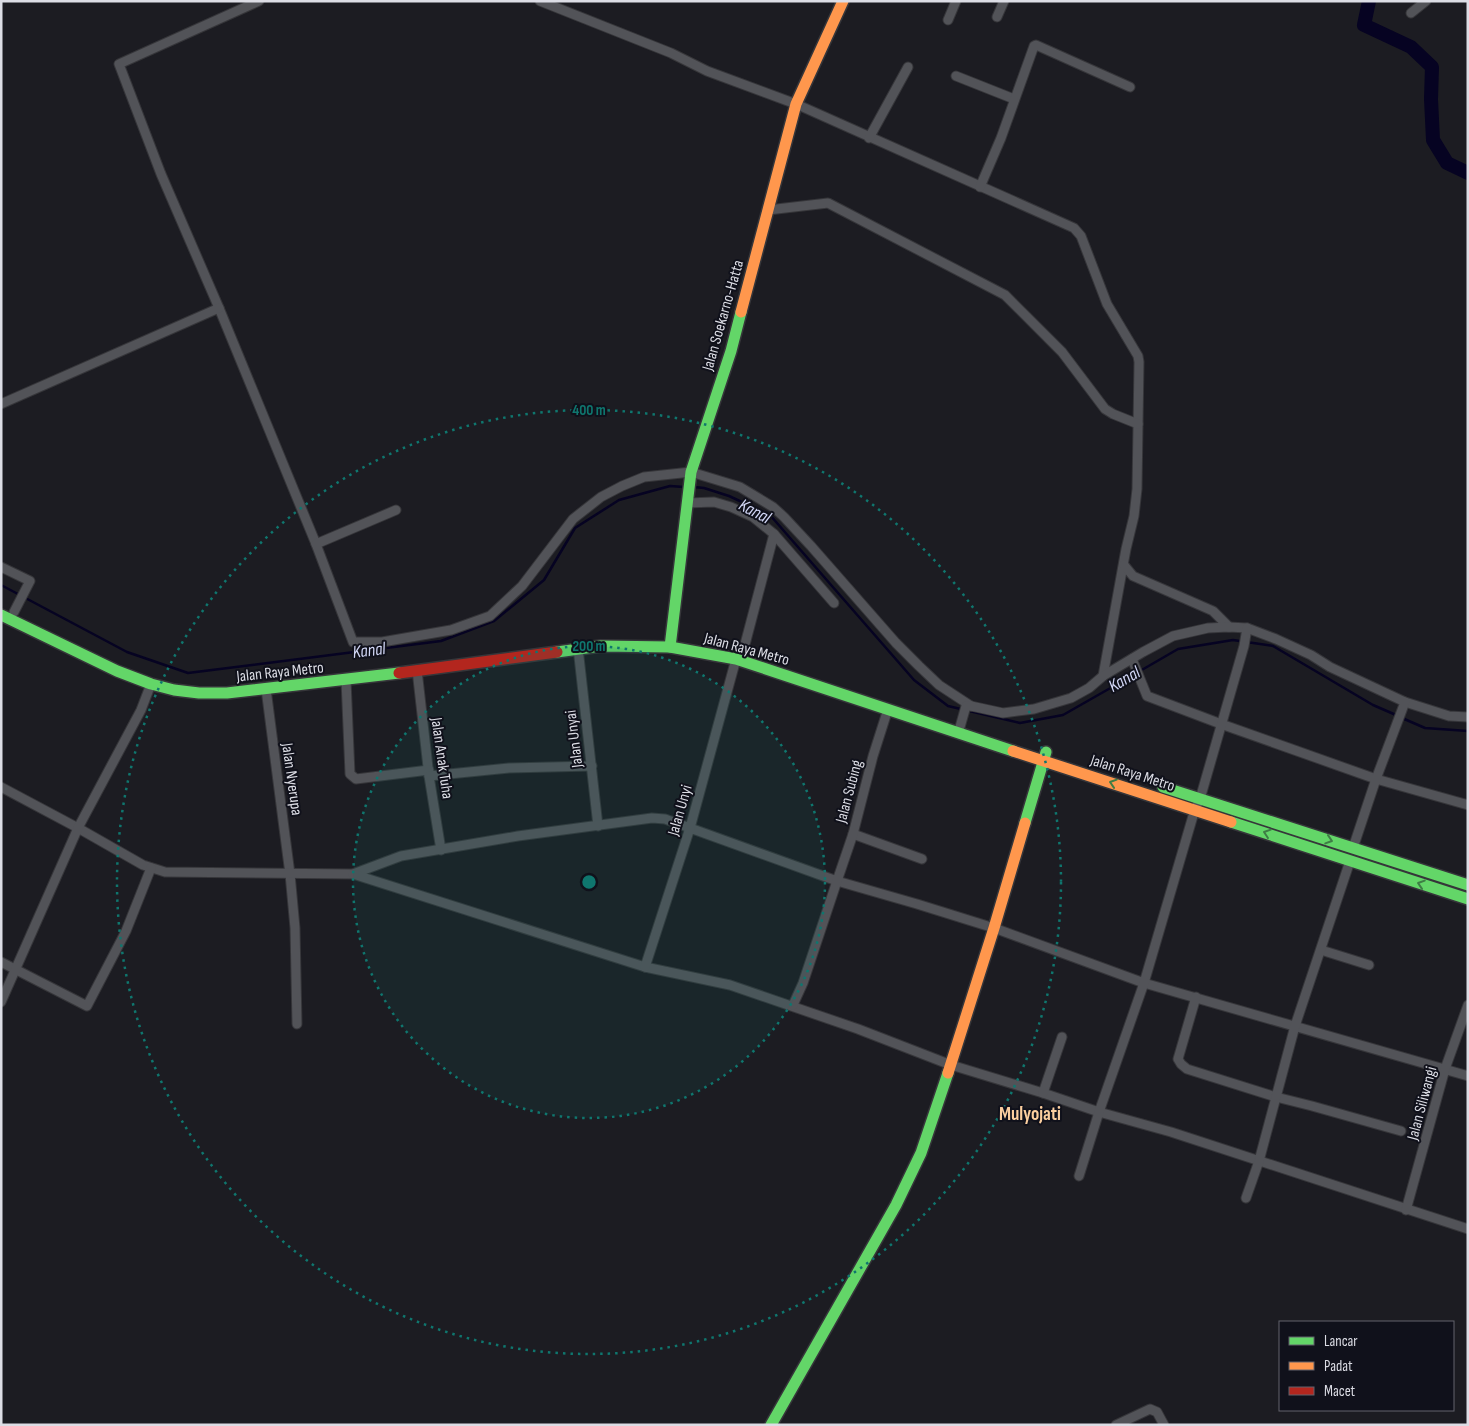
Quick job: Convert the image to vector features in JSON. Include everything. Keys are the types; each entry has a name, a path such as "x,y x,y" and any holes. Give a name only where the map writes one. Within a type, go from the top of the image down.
{"main road":[{"name":"Jalan Soekarno-Hatta","path":"670,644 691,475 731,351 796,104 843,1"},
{"path":"1,605 6,617 119,666 174,682 206,685 223,685 340,673 415,660 577,640 634,638 739,655 836,682 1045,756 1137,779"},
{"name":"Jalan Raya Metro","path":"6,617 117,671 174,690 199,693 227,693 346,680 578,648 670,644"},
{"name":"Jalan Raya Metro","path":"739,655 766,668 888,709 1198,804 1350,861 1468,899"},
{"path":"771,1425 896,1205 921,1153 994,928 1045,756"},
{"path":"1155,785 1198,804 1353,848 1468,885"}],"street":[{"path":"259,1 119,64 161,174 219,308 316,544 353,642 382,642 450,630 490,616 522,586 573,519 601,497 644,477 691,475 740,488 773,507 812,546 918,666 968,707 1003,713 1034,709 1070,698 1089,688 1103,676 1134,661 1161,642 1181,634 1208,628 1229,627 1312,655 1330,667 1404,705 1450,716 1468,718"},
{"path":"540,1 671,53 707,71 796,104 1074,228 1081,236 1108,304 1138,356 1139,362 1137,489 1134,516 1103,676"},
{"path":"948,20 956,1"},
{"path":"997,17 1004,1"},
{"path":"1411,13 1426,1"},
{"path":"980,186 1001,138 1034,46 1036,45 1130,87"},
{"path":"869,138 908,67"},
{"path":"956,76 1014,99"},
{"path":"768,210 828,202 1005,296 1062,352 1105,409 1138,424"},
{"path":"1,404 219,308"},
{"path":"687,500 714,502 753,516 774,534 834,603"},
{"path":"316,544 396,510"},
{"name":"Jalan Unyi","path":"645,967 690,828 774,534"},
{"path":"1124,565 1133,576 1213,611 1229,627"},
{"path":"1,567 30,581 6,617"},
{"path":"1079,1176 1144,983 1247,632"},
{"name":"Jalan Unyai","path":"578,648 598,826"},
{"path":"1134,661 1147,696 1376,779 1468,805"},
{"name":"Jalan Anak Tuha","path":"417,670 429,773 441,850"},
{"path":"346,680 350,774 356,779 509,768 592,766"},
{"path":"1,1002 78,828 152,684"},
{"name":"Jalan Nyerupa","path":"266,689 290,874 295,928 297,1024"},
{"path":"1353,848 1376,779 1404,705"},
{"path":"960,725 968,707"},
{"name":"Jalan Subing","path":"793,1005 803,983 837,881 888,709"},
{"path":"1,787 143,865 165,872 353,874 645,967 730,985 793,1005 951,1065 1099,1112 1172,1132 1468,1229"},
{"path":"353,874 401,856 518,836 658,818 664,819 837,881 994,928 1144,983 1468,1076"},
{"path":"852,834 922,859"},
{"path":"1246,1198 1259,1161 1295,1026 1350,861"},
{"path":"1,962 87,1006 126,930 152,868"},
{"path":"1321,950 1368,965"},
{"path":"1196,997 1178,1059 1187,1069 1276,1097 1401,1130"},
{"name":"Jalan Siliwangi","path":"1406,1210 1445,1069 1468,1004"},
{"path":"1043,1093 1062,1037"},
{"path":"1116,1425 1150,1409 1157,1412 1164,1425"}],"waterway":[{"path":"1369,1 1364,25 1411,47 1432,67 1433,140 1447,163 1468,173"},
{"name":"Kanal","path":"1,585 127,652 188,673 441,641 494,621 544,580 575,528 619,500 670,486 684,487"},
{"name":"Kanal","path":"694,487 704,488 729,496 770,515 914,680 948,706 1020,723 1063,715 1135,674"},
{"name":"Kanal","path":"1140,671 1178,649 1233,640 1273,646 1373,705 1396,715"},
{"name":"Kanal","path":"1402,718 1425,728 1468,731"}],"traffic: fast":[{"path":"670,647 691,472 731,351 741,312"},
{"path":"1,615 117,671 151,684 174,690 199,693 227,693 399,673"},
{"path":"557,652 601,646 670,647 736,659 1013,751"},
{"path":"1025,823 1046,752"},
{"path":"1163,787 1468,885"},
{"path":"1231,822 1468,899"},
{"path":"771,1425 896,1205 921,1153 948,1073"}],"traffic: slow":[{"path":"741,312 796,104 843,1"},
{"path":"1013,751 1231,822"},
{"path":"948,1073 1025,823"}],"traffic: jam":[{"path":"399,673 557,652"}],"district":[{"name":"Mulyojati","path":"1030,1113"}]}
